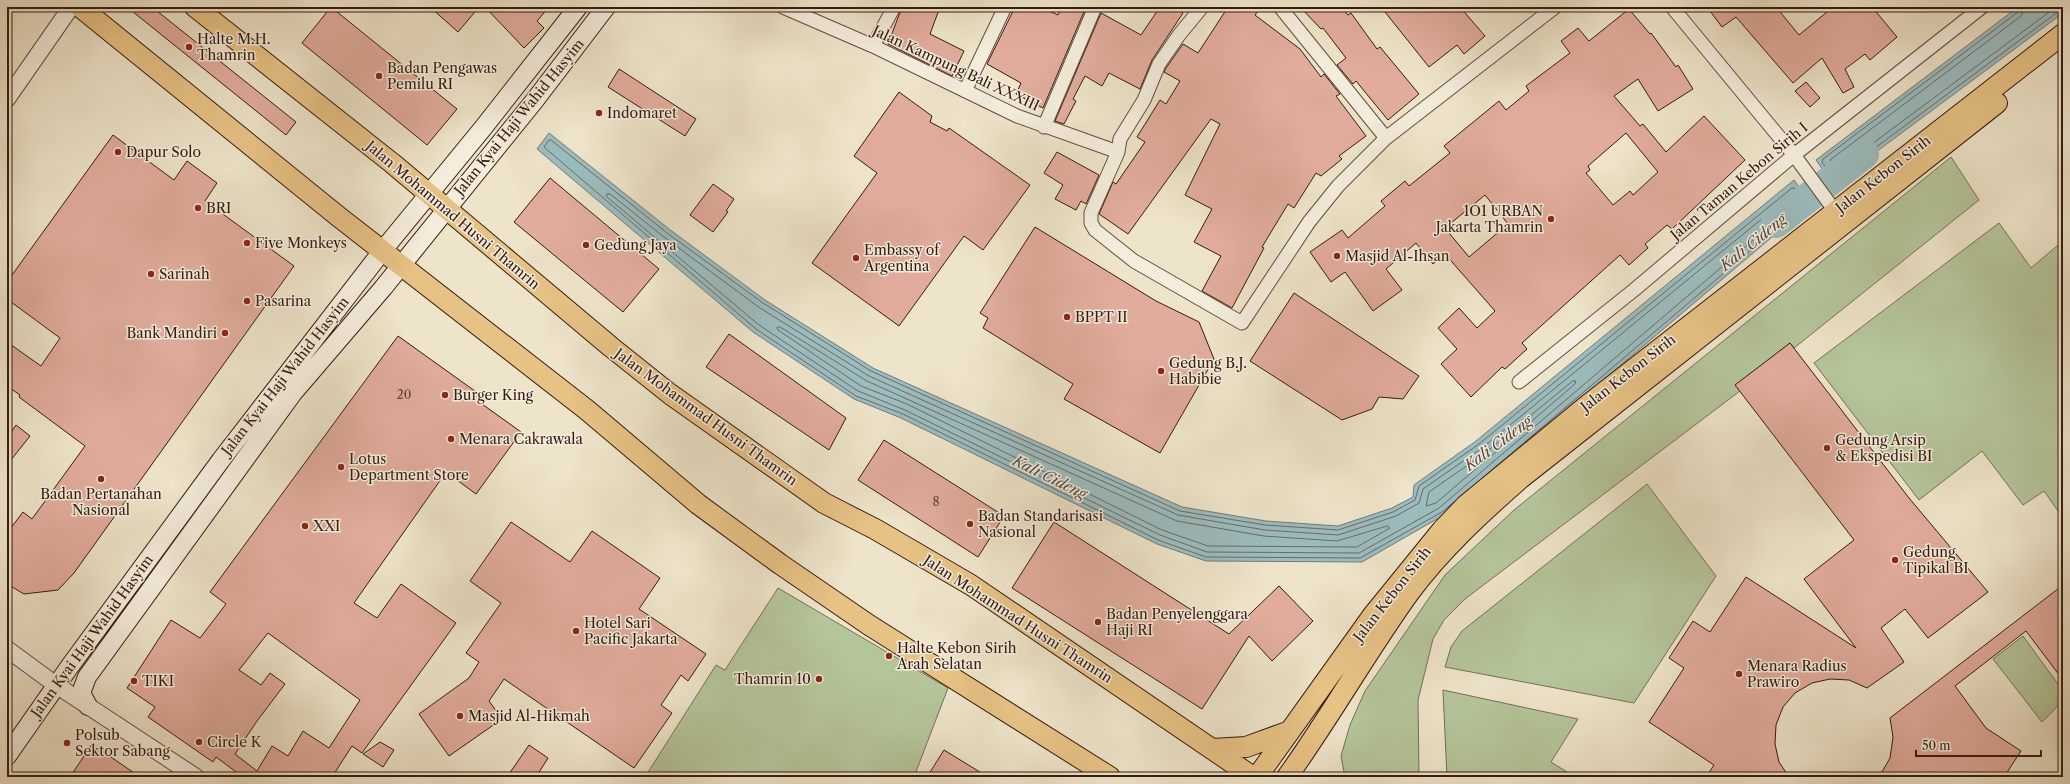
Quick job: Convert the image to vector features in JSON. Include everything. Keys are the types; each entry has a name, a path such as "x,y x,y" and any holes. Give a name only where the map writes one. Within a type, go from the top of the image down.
{"main road":[{"path":"80,7 327,207 587,410 698,504 780,564 903,647 1110,777"},
{"name":"Jalan Mohammad Husni Thamrin","path":"195,7 429,193 611,347 664,389 824,503 875,529 971,586 1253,777"},
{"name":"Jalan Kyai Haji Wahid Hasyim","path":"7,756 56,685 221,460 383,250 483,128 578,7"},
{"name":"Jalan Kyai Haji Wahid Hasyim","path":"88,706 81,693 87,677 293,393 535,100 606,7"},
{"name":"Jalan Kebon Sirih","path":"1257,777 1373,616 1442,530 1466,505 1831,206 2063,34"},
{"name":"Jalan Kebon Sirih","path":"1287,777 1325,723 1410,592 1442,554 1478,516 1521,478 2063,51"},
{"path":"1212,749 1246,747 1290,731"}],"street":[{"path":"7,99 71,7"},
{"name":"Jalan Kampung Bali XXXIII","path":"783,7 873,46 965,91 1044,127 1118,152"},
{"path":"873,46 894,7"},
{"path":"965,91 1004,7"},
{"path":"1044,127 1095,7"},
{"path":"1202,7 1159,64 1144,100 1120,139 1118,152 1091,213 1091,223 1095,230 1134,262 1242,323 1309,222 1338,186 1386,138 1556,7"},
{"path":"1280,7 1386,138"},
{"path":"1672,7 1794,155 1831,206"},
{"name":"Jalan Taman Kebon Sirih I","path":"1519,382 1634,290 1794,155 1982,7"},
{"path":"7,649 56,685 196,777"}],"green space":[{"path":"1951,157 1979,200 1794,348 1790,343 1736,385 1740,391 1465,599 1444,620 1433,639 1418,700 1419,777 1345,777 1341,756 1350,725 1365,691 1445,575 1514,510"},
{"path":"1999,223 2031,268 2063,241 2063,518 2044,491 2023,505 1982,451 1919,500 1814,363"},
{"path":"1647,484 1716,576 1634,703 1445,667 1451,647 1462,631"},
{"name":"Thamrin 10","path":"778,588 948,688 914,777 645,777 716,665 725,670"},
{"path":"2023,636 2063,691 2061,700 2042,722 1993,659"},
{"path":"1443,690 1578,719 1551,762 1575,777 1447,777"}],"water":[{"path":"2018,7 2063,7 2063,13 1833,184 1816,160"},
{"path":"549,133 669,229 765,300 873,368 1182,507 1266,521 1338,526 1392,508 1413,497 1414,485 1476,441 1794,180 1811,204 1444,515 1362,562 1206,561 1157,544 901,418 854,399 753,332 537,149"}],"building":[{"name":"Halte M.H. Thamrin","path":"127,7 152,7 296,122 286,135"},
{"name":"Badan Pengawas Pemilu RI","path":"331,7 457,109 427,145 302,43"},
{"path":"430,7 479,7 458,32"},
{"path":"485,7 549,7 537,21 544,28 524,48"},
{"path":"902,7 940,7 930,34 964,51 952,76 888,44"},
{"path":"1015,7 1041,7 1058,15 1062,7 1086,7 1043,108 1016,94 1021,83 987,64"},
{"path":"1160,7 1174,7 1183,13 1152,60 1140,89 1109,73 1102,86 1085,76 1073,99 1076,101 1064,124 1055,121 1101,13 1141,35"},
{"path":"1228,7 1261,7 1255,15 1300,49 1321,77 1324,74 1340,94 1336,96 1366,136 1339,156 1342,159 1321,176 1316,173 1294,208 1288,204 1262,247 1264,248 1232,308 1202,291 1221,256 1194,242 1212,209 1185,195 1220,124 1211,119 1128,234 1099,214 1113,182 1116,184 1145,142 1137,137 1160,100 1166,104 1180,81 1164,72 1166,68 1183,44 1198,53"},
{"path":"1300,7 1340,7 1348,15 1351,13 1377,49 1380,47 1419,94 1388,120 1356,81 1353,84 1337,65 1346,58 1323,28 1321,29"},
{"path":"1381,7 1460,7 1485,36 1464,54 1457,45 1429,67"},
{"path":"1707,7 1776,7 1799,35 1833,7 1872,7 1897,37 1870,60 1865,54 1845,69 1854,87 1843,93 1822,58 1793,83 1736,17 1722,27"},
{"path":"1629,9 1650,34 1651,33 1676,67 1678,65 1693,89 1658,111 1638,79 1614,96 1640,126 1643,124 1666,152 1704,116 1745,160 1672,229 1667,225 1645,244 1648,248 1629,265 1620,255 1522,343 1527,349 1505,369 1502,367 1471,397 1441,364 1457,349 1438,328 1459,308 1477,328 1495,311 1445,254 1433,264 1416,243 1386,269 1402,290 1373,311 1345,272 1331,282 1310,252 1342,230 1348,238 1385,206 1381,201 1405,181 1409,186 1450,153 1444,146 1499,101 1506,110 1529,91 1526,86 1570,53 1561,41 1578,28 1589,41","holes":["1626,133 1658,172 1633,195 1630,191 1613,205 1586,173 1590,170 1588,166","1485,195 1508,224 1469,257 1445,228"]},
{"path":"619,69 696,119 685,136 608,87"},
{"path":"1806,82 1820,98 1810,107 1795,91"},
{"path":"899,92 932,116 930,122 947,131 949,128 1030,185 983,250 964,236 899,326 812,263 877,173 854,156"},
{"name":"Sarinah","path":"113,135 174,180 187,161 217,183 205,201 294,266 74,573 58,590 24,594 7,584 7,533 23,512 32,519 85,446 19,397 20,395 7,386 7,342 41,366 60,338 7,299 7,282"},
{"path":"1057,152 1099,175 1086,204 1081,201 1076,210 1055,199 1063,185 1044,173"},
{"name":"Gedung Jaya","path":"550,178 659,269 623,312 514,222"},
{"path":"713,184 734,199 726,211 728,212 713,232 690,215"},
{"path":"1035,227 1156,301 1199,322 1214,359 1160,453 1064,399 1073,384 983,328 988,318 980,313"},
{"path":"1294,293 1419,376 1403,399 1379,397 1372,409 1342,420 1250,361"},
{"path":"729,334 846,418 829,450 706,367"},
{"path":"398,336 486,399 482,404 521,432 476,494 446,472 354,603 377,618 401,584 456,623 362,753 352,746 332,777 243,777 216,757 213,762 148,717 155,707 127,688 171,620 200,638 226,604 210,592","holes":["268,633 360,700 329,748 303,731 288,756 272,746 257,771 235,754 257,721 285,684 270,673 261,685 239,670"]},
{"path":"1790,343 1909,498 1988,592 1928,638 1905,609 1881,628 1904,662 1867,688 1849,680 1830,679 1812,683 1795,693 1783,707 1776,725 1775,744 1779,762 1789,777 1706,777 1714,765 1649,722 1684,668 1669,658 1693,621 1710,632 1746,577 1856,648 1804,579 1854,540 1735,385"},
{"path":"16,425 30,436 7,465 7,438"},
{"path":"884,440 1004,516 978,557 858,480"},
{"name":"Hotel Sari Pacific Jakarta","path":"511,522 570,562 592,531 660,578 639,609 706,654 688,681 681,675 661,705 672,713 634,768 504,679 489,701 502,719 449,756 419,714 469,678 479,662 466,653 501,603 470,581"},
{"path":"1054,522 1229,634 1279,586 1313,621 1272,661 1249,636 1202,709 1012,588"},
{"path":"2063,585 2063,680 2026,631 1955,686 1986,728 2021,751 2004,777 1879,777 1890,758 1893,737 1890,718"},
{"path":"380,742 394,750 383,767 363,754"},
{"path":"92,744 140,777 70,777"},
{"path":"529,745 548,758 536,777 507,777"},
{"path":"944,750 988,777 927,777"}],"waterway":[{"name":"Kali Cideng","path":"1776,223 1864,154"}],"place":[{"name":"Halte M.H. Thamrin","path":"189,47"},
{"name":"Badan Pengawas Pemilu RI","path":"379,76"},
{"name":"Indomaret","path":"599,113"},
{"name":"Dapur Solo","path":"118,152"},
{"name":"BRI","path":"198,208"},
{"name":"1O1 URBAN Jakarta Thamrin","path":"1551,219"},
{"name":"Five Monkeys","path":"247,243"},
{"name":"Gedung Jaya","path":"586,245"},
{"name":"Masjid Al-Ihsan","path":"1337,256"},
{"name":"Embassy of Argentina","path":"856,258"},
{"name":"Sarinah","path":"151,274"},
{"name":"Pasarina","path":"247,301"},
{"name":"BPPT II","path":"1067,317"},
{"name":"Bank Mandiri","path":"225,333"},
{"name":"Gedung B.J. Habibie","path":"1161,371"},
{"name":"Burger King","path":"445,395"},
{"name":"Menara Cakrawala","path":"451,439"},
{"name":"Gedung Arsip & Ekspedisi BI","path":"1827,448"},
{"name":"Lotus Department Store","path":"341,467"},
{"name":"Badan Pertanahan Nasional","path":"101,479"},
{"name":"Badan Standarisasi Nasional","path":"970,524"},
{"name":"XXI","path":"305,526"},
{"name":"Gedung Tipikal BI","path":"1895,560"},
{"name":"Badan Penyelenggara Haji RI","path":"1098,622"},
{"name":"Hotel Sari Pacific Jakarta","path":"576,631"},
{"name":"Halte Kebon Sirih Arah Selatan","path":"889,656"},
{"name":"Menara Radius Prawiro","path":"1739,674"},
{"name":"Thamrin 10","path":"819,679"},
{"name":"TIKI","path":"134,681"},
{"name":"Masjid Al-Hikmah","path":"460,716"},
{"name":"Circle K","path":"199,742"},
{"name":"Polsub Sektor Sabang","path":"67,743"}]}
